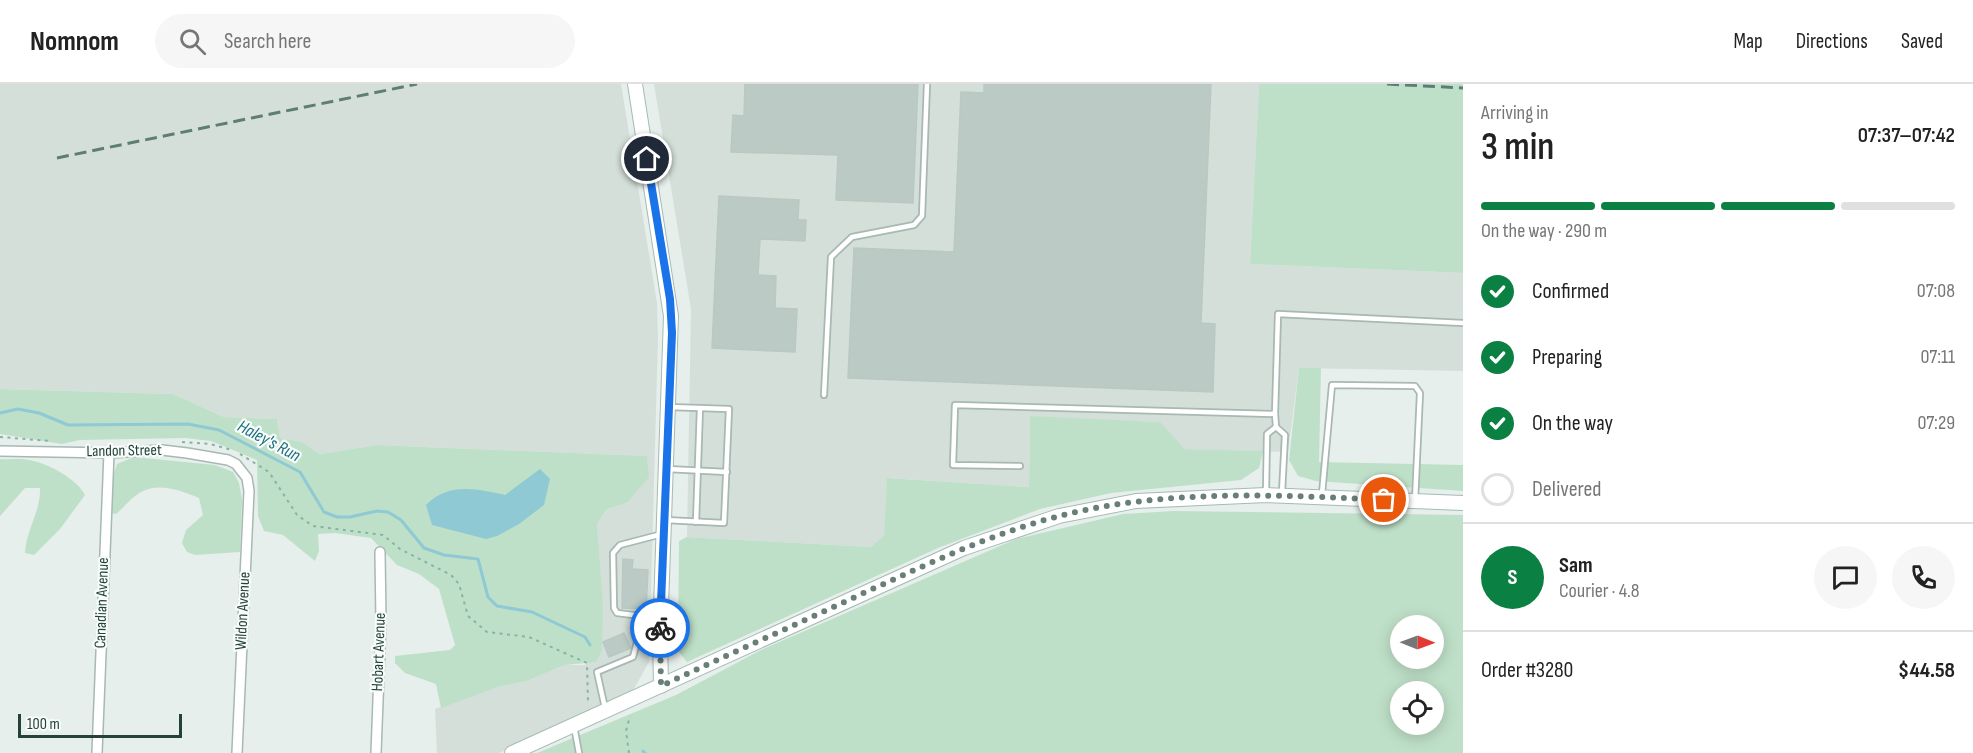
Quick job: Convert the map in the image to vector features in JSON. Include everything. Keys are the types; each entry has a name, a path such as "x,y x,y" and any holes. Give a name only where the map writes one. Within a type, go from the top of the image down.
{"main road":[{"path":"635,84 670,299 672,333 660,636 661,686"},
{"path":"513,753 964,548 1033,523 1084,510 1136,501 1282,495 1463,503"}],"street":[{"name":"Landon Street","path":"0,451 109,453 162,450 228,460 243,472"},
{"name":"Canadian Avenue","path":"97,753 109,453"},
{"name":"Wildon Avenue","path":"237,753 249,491 248,478 243,472"},
{"name":"Hobart Avenue","path":"376,753 381,622 380,552"}],"lane":[{"path":"824,395 831,257 852,237 914,225 922,216 927,84"},
{"path":"1282,495 1285,435 1276,427 1275,414 1278,314 1463,322"},
{"path":"1321,497 1332,385 1415,386 1420,393 1415,501"},
{"path":"1020,466 953,465 955,405 1275,414"},
{"path":"661,618 617,613 614,608 613,553 620,545 665,527 696,522 724,523 727,472 729,409 669,407"},
{"path":"696,522 700,408"},
{"path":"1266,495 1267,434 1276,427"},
{"path":"667,469 727,472"},
{"path":"606,710 596,678 597,672 633,657 637,642 660,636"},
{"path":"574,725 579,753"}],"path":[{"path":"0,437 36,438 53,442"},
{"path":"269,472 297,515 313,526 383,535 400,549 451,575 459,584 468,616 487,632 529,637 587,663 588,703"},
{"path":"629,753 626,731 630,716"}],"shaded area":[{"path":"0,84 621,84 657,303 658,338 649,662 631,694 499,753 437,753 435,709 498,687 527,681 565,665 585,665 602,626 597,524 607,509 627,503 647,456 377,445 320,454 302,442 280,438 277,419 224,417 173,394 0,389"},
{"path":"654,84 1259,84 1250,264 1463,273 1463,371 1299,368 1288,452 1185,449 1159,422 1030,417 1029,487 888,478 884,535 871,547 687,537 691,309"}],"green space":[{"path":"1259,84 1463,84 1463,273 1250,264"},
{"path":"1299,368 1321,368 1319,462 1463,465 1463,491 1316,481 1298,476 1289,460"},
{"path":"0,389 173,394 224,417 277,419 280,438 302,442 320,454 377,445 647,456 649,477 627,503 607,509 597,524 603,605 602,650 596,662 565,665 527,681 498,687 441,708 436,684 405,673 395,663 395,656 450,650 455,645 439,589 419,574 397,565 371,538 335,533 318,534 319,551 315,561 283,535 264,531 258,516 257,460 211,441 185,438 80,440 62,444 0,434"},
{"path":"1030,416 1160,422 1185,449 1263,451 1259,468 1241,480 1111,493 1040,509 938,548 687,662 678,651 679,541 687,537 871,547 884,535 887,478 1029,487"},
{"path":"134,457 215,465 233,472 239,483 242,499 240,552 195,555 187,552 182,543 186,530 203,515 199,498 183,492 157,487 149,489 134,497 116,514 110,513 112,479 117,464"},
{"path":"0,459 26,459 45,464 76,483 85,495 60,529 34,555 25,553 38,505 40,488 25,488 0,516"},
{"path":"1174,511 1463,515 1463,753 537,753 676,695 761,650 1016,539 1123,514"}],"water":[{"path":"540,469 550,479 544,505 519,524 497,536 486,539 432,525 426,505 444,493 473,489 505,495"}],"building":[{"path":"745,84 918,84 913,203 836,200 838,155 731,152 733,115 744,116"},
{"path":"984,84 1211,84 1201,323 1215,324 1213,392 848,378 854,248 954,252 961,92 984,93"},
{"path":"719,196 799,200 798,220 806,220 805,241 760,239 758,275 776,276 775,308 797,309 795,352 712,348"},
{"path":"623,559 633,560 632,569 648,570 646,609 622,608"},
{"path":"624,633 631,648 609,657 603,642"}],"waterway":[{"name":"Haley's Run","path":"0,413 18,409 39,413 68,425 188,424 219,430 300,472 324,512 337,517 350,517 377,511 388,512 401,520 424,548 444,555 478,559 488,597 497,606 532,612 585,637 590,645"}],"railway":[{"path":"57,158 417,84"},
{"path":"1387,84 1463,88"}],"way so far":[{"path":"660,628 661,686 964,548 999,534 1059,516 1123,503 1187,497 1266,495 1384,500"}],"route":[{"path":"647,159 670,299 672,333 660,628"}]}
